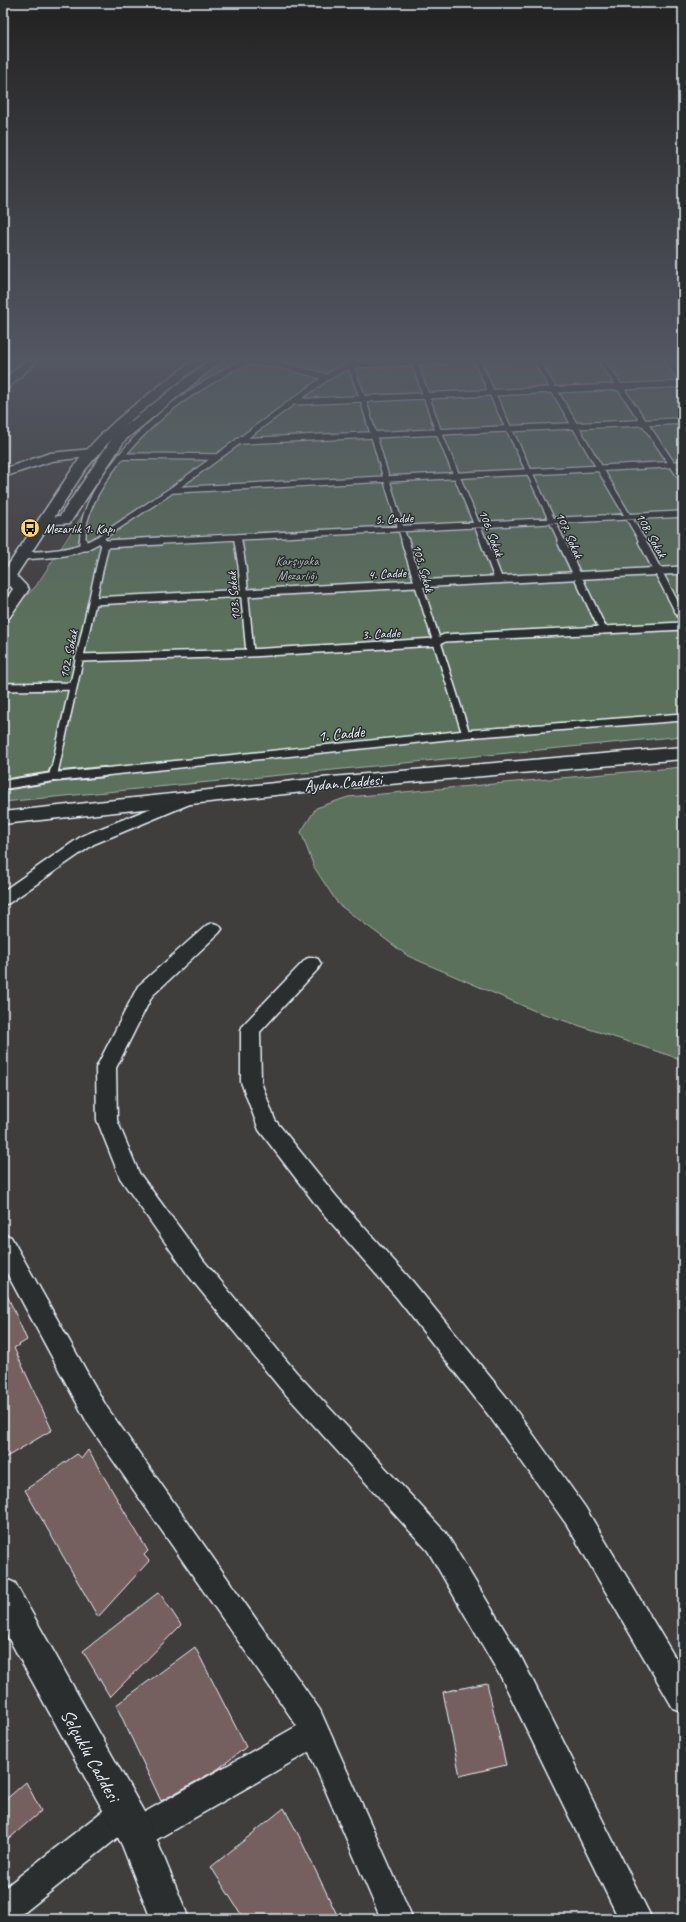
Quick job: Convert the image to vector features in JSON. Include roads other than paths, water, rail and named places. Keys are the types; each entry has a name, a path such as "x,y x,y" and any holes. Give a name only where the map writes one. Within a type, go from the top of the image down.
{"street":[{"path":"3,615 21,589 6,581 80,468 94,451"},
{"path":"46,521 65,520 111,451"},
{"path":"3,473 57,456 92,453"},
{"path":"80,468 98,469"},
{"name":"Aydan Caddesi","path":"3,818 194,797 683,753"},
{"path":"3,898 88,840 194,797"},
{"path":"3,910 17,887"},
{"path":"214,929 145,991 106,1068 107,1120 132,1178 196,1268 288,1380 437,1542 512,1669 636,1919"},
{"path":"312,964 250,1030 251,1082 266,1124 328,1203 405,1290 499,1408 576,1516 683,1698"},
{"path":"3,1244 97,1415 306,1714 316,1732 397,1919"},
{"name":"Selçuklu Caddesi","path":"3,1595 130,1824 170,1919"},
{"path":"3,1905 14,1901 130,1824 316,1732"}],"lane":[{"path":"86,547 83,545 80,537 89,505 126,451"},
{"path":"23,556 68,553 103,542 227,451"},
{"name":"105. Sokak","path":"377,451 402,529 417,583 466,734"},
{"name":"106. Sokak","path":"446,451 498,578"},
{"name":"107. Sokak","path":"519,451 553,522 575,574 593,605 603,630"},
{"name":"108. Sokak","path":"590,451 660,571 683,619"},
{"path":"661,451 683,480"},
{"path":"121,456 218,457"},
{"path":"172,490 683,464"},
{"name":"5. Cadde","path":"103,542 478,526 683,514"},
{"name":"103. Sokak","path":"237,537 242,566 250,653"},
{"name":"102. Sokak","path":"53,777 93,601 103,542"},
{"name":"4. Cadde","path":"93,601 498,578 683,570"},
{"name":"3. Cadde","path":"79,658 250,653 436,642 445,638 683,626"},
{"path":"3,687 74,686"},
{"name":"1. Cadde","path":"3,785 53,777 466,734 683,718"}],"place":[{"name":"Mezarlık 1. Kapı","path":"30,528"}],"park label":[{"name":"Karşıyaka Mezarlığı","path":"297,568"}]}
